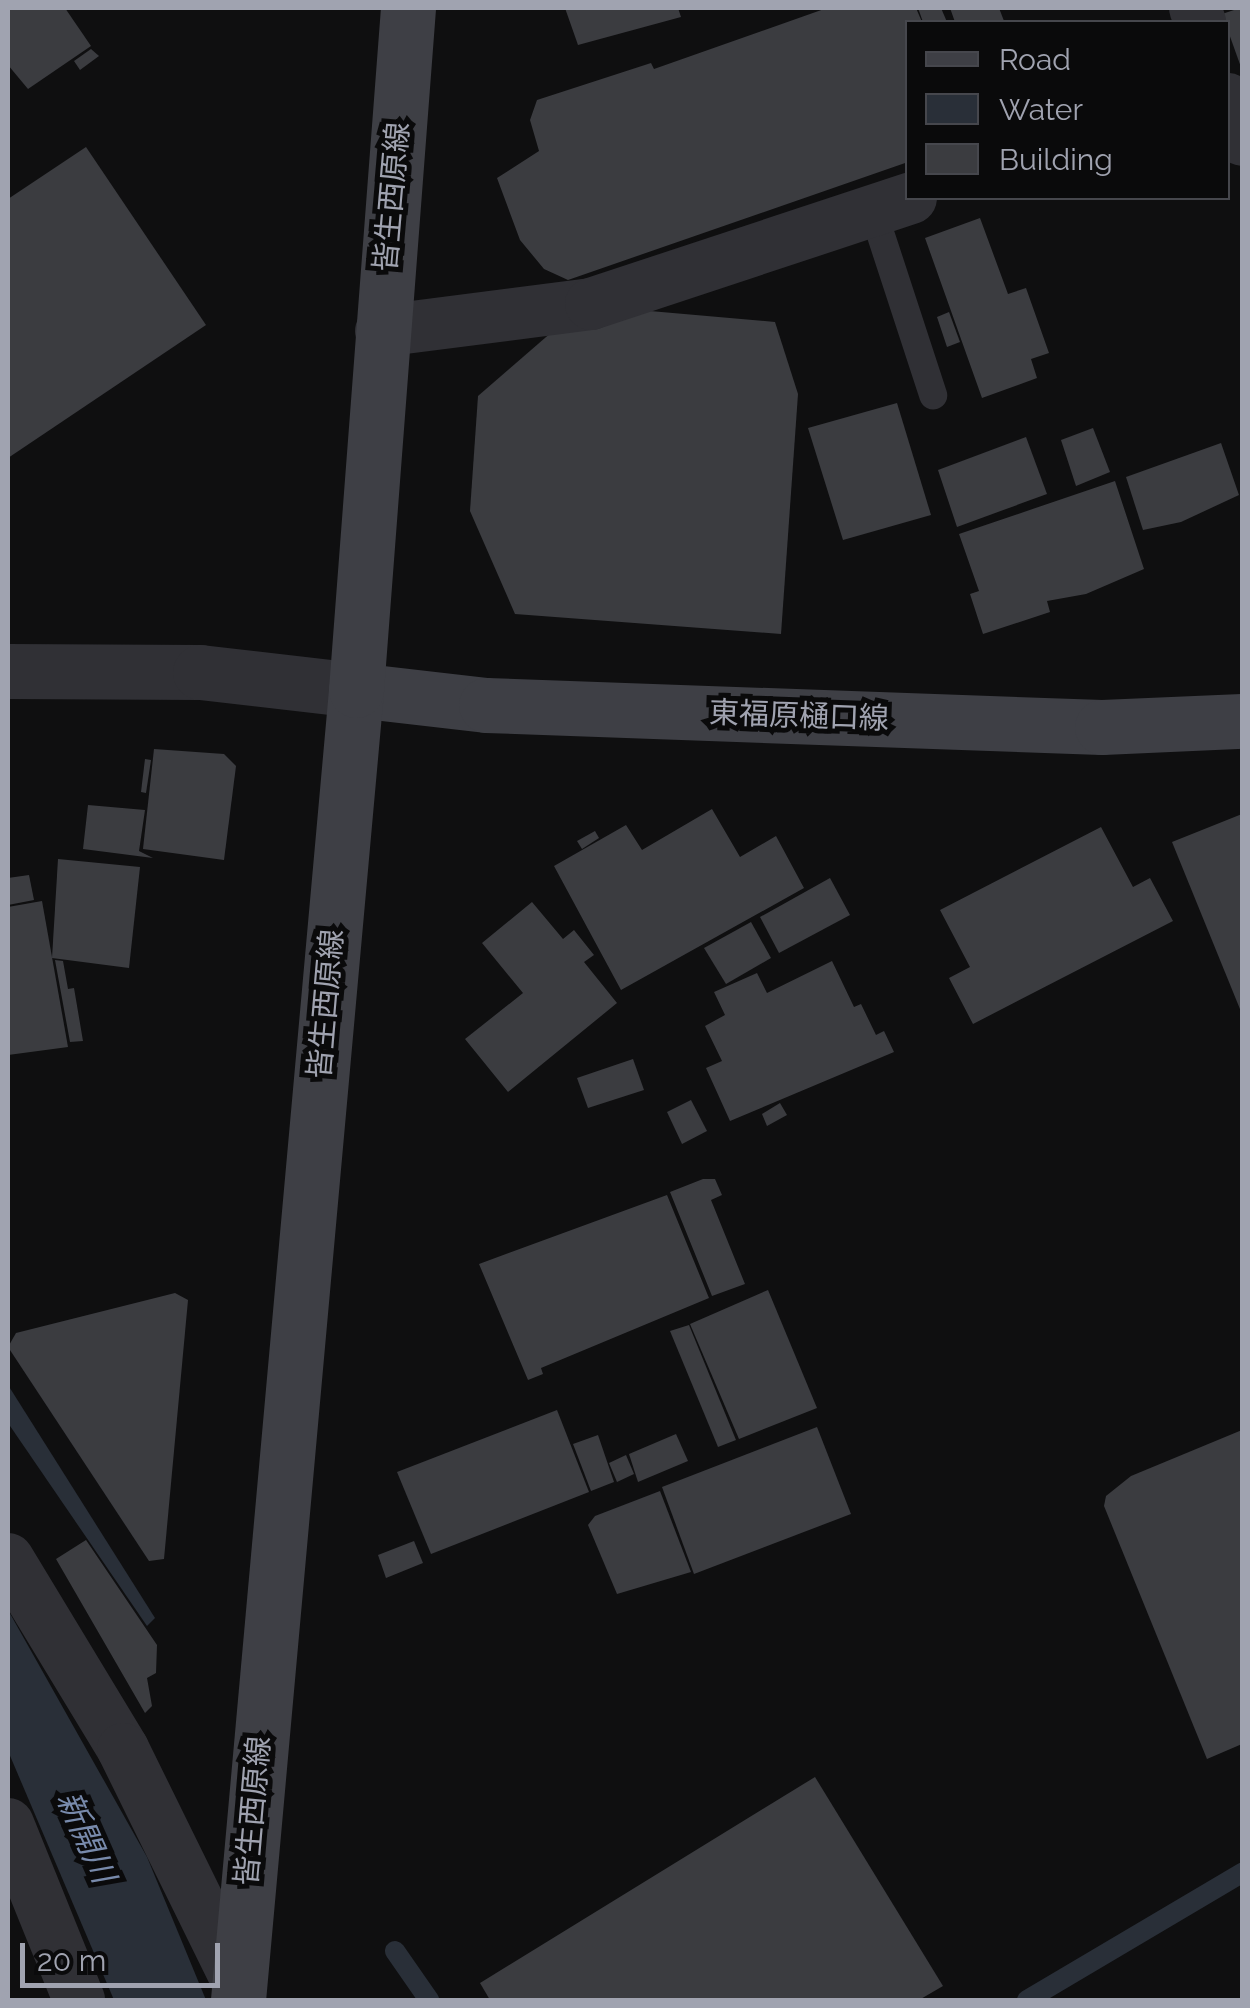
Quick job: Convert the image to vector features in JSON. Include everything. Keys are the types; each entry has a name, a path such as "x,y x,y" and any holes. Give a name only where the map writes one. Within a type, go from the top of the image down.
{"main road":[{"name":"皆生西原線","path":"238,1992 356,690 408,8"},
{"name":"東福原樋口線","path":"356,690 486,705 1062,726 1242,721"}],"street":[{"path":"1230,105 1242,140"},
{"path":"381,332 590,304 892,204"},
{"path":"8,670 200,672 356,690"},
{"path":"8,1559 123,1749 238,1992"},
{"path":"8,1824 79,2000"}],"lane":[{"path":"892,204 933,394"}],"water":[{"path":"8,1385 155,1618 147,1626 8,1423"},
{"name":"新開川","path":"8,1610 147,1857 206,2000 114,2000 8,1751"}],"building":[{"path":"8,8 65,8 91,46 28,89 8,65"},
{"path":"565,8 678,8 681,17 578,45"},
{"path":"827,8 916,8 921,20 905,20 905,163 568,280 544,269 520,240 497,178 539,151 530,120 537,100 651,63 654,69"},
{"path":"918,8 941,8 946,20 922,20"},
{"path":"950,8 999,8 1004,20 954,20"},
{"path":"1242,8 1242,70 1230,36 1230,20 1224,20 1222,14"},
{"path":"91,49 99,56 80,70 74,61"},
{"path":"86,147 206,325 8,458 8,199"},
{"path":"980,218 1008,294 1026,288 1049,353 1031,359 1037,378 982,398 925,238"},
{"path":"650,311 775,322 798,394 781,634 515,614 470,511 478,396 553,331"},
{"path":"949,312 960,342 947,347 937,317"},
{"path":"897,403 931,515 843,540 808,428"},
{"path":"1093,428 1110,472 1076,486 1061,440"},
{"path":"1026,437 1047,494 957,527 938,470"},
{"path":"1221,443 1239,495 1181,522 1143,530 1126,477"},
{"path":"1115,481 1144,569 1086,594 1047,601 1050,612 983,634 970,594 979,591 959,534"},
{"path":"154,749 224,754 236,766 224,860 143,849"},
{"path":"145,759 151,760 146,793 141,792"},
{"path":"88,805 145,810 139,851 153,858 83,849"},
{"path":"712,809 740,857 776,836 804,888 621,990 554,866 626,825 642,850"},
{"path":"1242,814 1242,1014 1172,842"},
{"path":"1101,827 1133,887 1150,878 1173,921 973,1024 949,978 970,967 940,910"},
{"path":"595,831 599,838 582,849 577,841"},
{"path":"58,859 140,867 129,968 52,958"},
{"path":"29,875 34,900 8,905 8,878"},
{"path":"830,878 850,915 779,953 760,917"},
{"path":"42,901 68,1047 8,1055 8,907"},
{"path":"532,902 563,939 574,930 594,955 584,962 617,1003 508,1092 465,1039 523,993 482,943"},
{"path":"751,922 771,958 726,984 704,948"},
{"path":"55,960 63,961 68,989 74,988 83,1041 70,1042"},
{"path":"832,961 854,1007 861,1004 876,1035 884,1031 894,1052 730,1121 706,1068 722,1061 705,1026 725,1015 714,992 757,973 767,993"},
{"path":"633,1059 644,1090 588,1108 577,1078"},
{"path":"691,1100 707,1131 682,1144 667,1112"},
{"path":"780,1103 787,1115 767,1126 762,1114"},
{"path":"703,1179 715,1179 722,1195 711,1200 745,1284 712,1296 670,1192"},
{"path":"667,1195 709,1298 541,1368 543,1374 528,1380 479,1264"},
{"path":"768,1290 817,1408 739,1439 690,1324"},
{"path":"175,1293 188,1300 164,1559 149,1561 8,1347 16,1333"},
{"path":"689,1325 736,1440 718,1447 670,1331"},
{"path":"557,1410 589,1492 431,1554 397,1472"},
{"path":"817,1427 851,1514 694,1574 662,1487"},
{"path":"1242,1430 1242,1744 1207,1759 1104,1506 1106,1496 1131,1476"},
{"path":"676,1434 688,1461 638,1482 629,1454"},
{"path":"598,1435 614,1482 591,1491 573,1444"},
{"path":"626,1455 634,1474 617,1482 609,1463"},
{"path":"660,1491 691,1572 617,1594 588,1525 595,1516"},
{"path":"86,1540 157,1645 156,1673 147,1678 152,1706 145,1713 56,1559"},
{"path":"414,1541 423,1563 386,1578 378,1555"},
{"path":"815,1777 943,1986 919,2000 490,2000 480,1983"}],"waterway":[{"path":"1027,2000 1242,1873"},
{"path":"395,1951 429,2000"}]}
